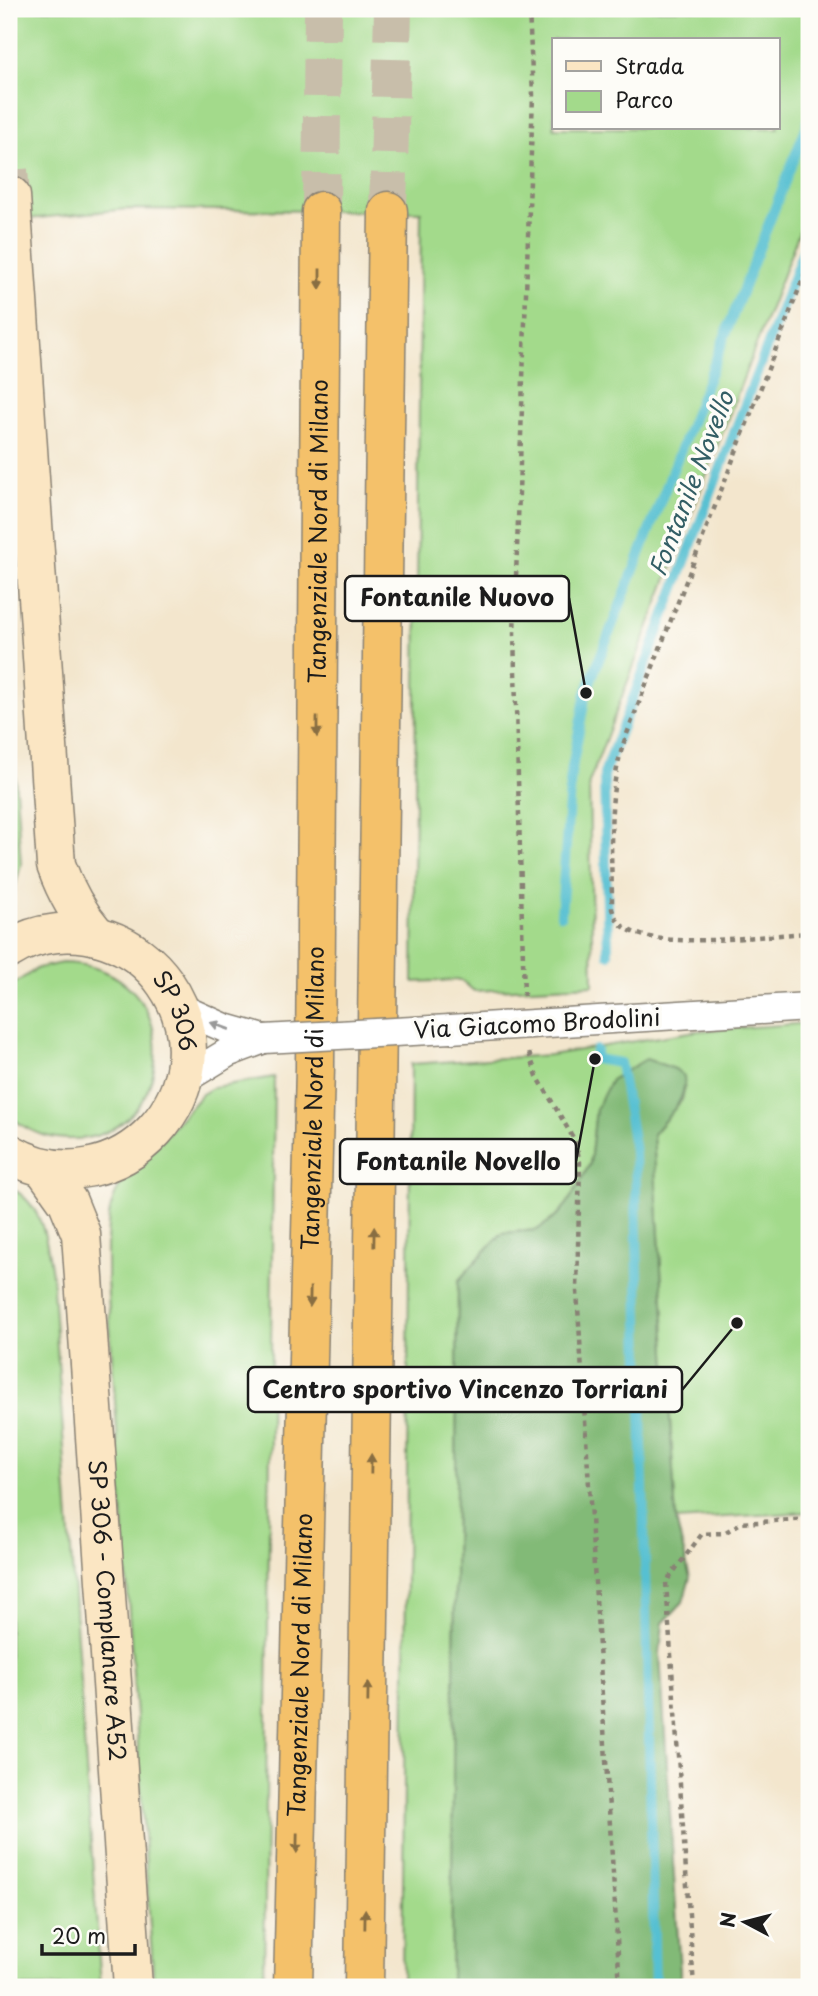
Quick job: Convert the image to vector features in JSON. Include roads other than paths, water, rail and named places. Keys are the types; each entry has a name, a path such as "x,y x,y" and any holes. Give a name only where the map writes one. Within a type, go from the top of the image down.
{"highway":[{"name":"Tangenziale Nord di Milano","path":"293,1987 315,1067 321,211"},
{"path":"364,1987 388,211"}],"main road":[{"path":"10,196 56,865 64,889 76,910 97,936"},
{"path":"18,944 49,890 56,865"},
{"name":"SP 306","path":"18,944 60,933 97,936 115,942 146,961 170,990 184,1025 186,1043 183,1080 177,1098 157,1129 144,1142 112,1161 76,1169 26,1160"},
{"path":"26,1160 68,1202 81,1234"},
{"path":"81,1234 88,1208 112,1161"},
{"name":"SP 306 - Complanare A52","path":"81,1234 133,1987"}],"street":[{"name":"Via Giacomo Brodolini","path":"178,1007 225,1028 264,1039"},
{"name":"Via Giacomo Brodolini","path":"183,1080 227,1053 264,1039 809,1007"}],"waterway":[{"path":"561,915 571,773 586,693 809,120"},
{"name":"Fontanile Novello","path":"608,954 604,774 809,236"},
{"path":"596,1050 595,1059 620,1063 635,1152 655,1987"}],"tunnel":[{"path":"321,211 323,9"},
{"path":"388,211 393,9"},
{"path":"9,170 11,196"}],"place":[{"name":"Fontanile Nuovo","path":"586,693"},
{"name":"Fontanile Novello","path":"595,1059"},
{"name":"Centro sportivo Vincenzo Torriani","path":"737,1323"}]}
